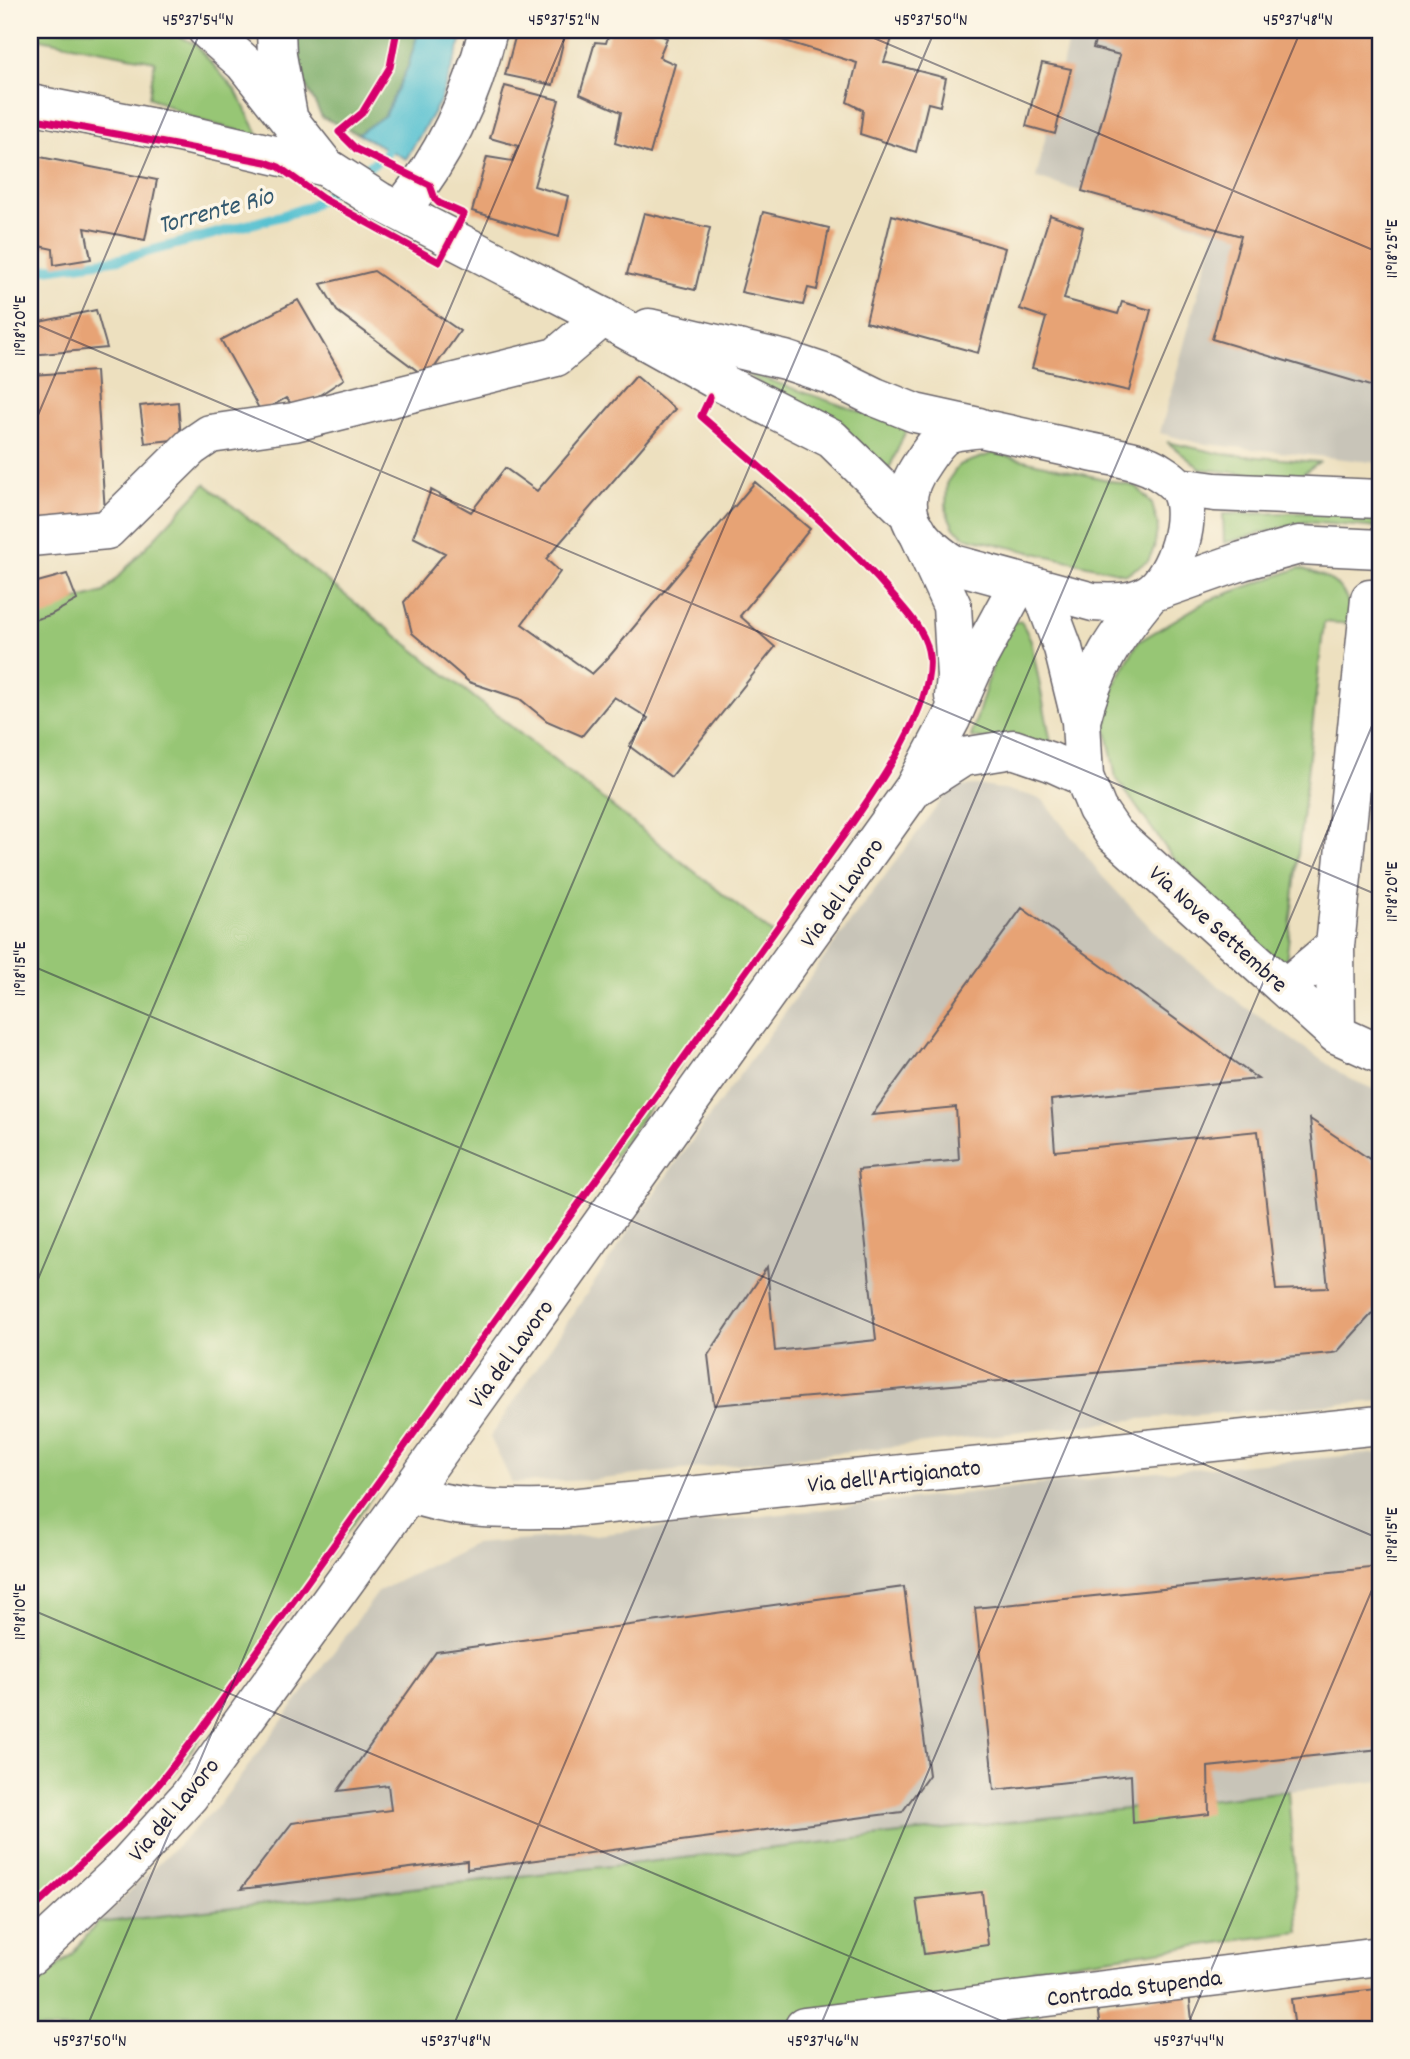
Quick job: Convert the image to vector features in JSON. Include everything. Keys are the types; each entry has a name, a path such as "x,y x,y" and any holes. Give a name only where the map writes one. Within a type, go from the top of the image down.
{"street":[{"path":"207,30 244,63 326,167"},
{"path":"276,30 277,55 289,121"},
{"path":"389,206 425,181 449,140 488,30"},
{"path":"30,104 180,133 326,167 389,206 832,439 911,520 936,552 953,564 1093,602 1115,604 1132,601 1242,561 1300,545 1380,549"},
{"path":"603,317 785,360 830,375 915,413 1135,462 1160,472 1178,487 1215,492 1380,499"},
{"path":"30,537 107,530 191,447 210,434 294,422 556,357 603,317"},
{"path":"911,520 908,492 916,472 930,451 947,434 980,428"},
{"name":"Via Nove Settembre","path":"1081,720 1088,693 1101,663 1119,632 1166,574 1177,554 1184,530 1184,506 1178,487"},
{"name":"Via del Lavoro","path":"911,520 952,606 957,677 951,719"},
{"path":"1336,547 1375,590 1335,946 1336,1034"},
{"name":"Via del Lavoro","path":"30,1956 122,1870 189,1796 410,1493 914,788 951,719 976,662 1030,586"},
{"name":"Via Nove Settembre","path":"1030,586 1063,648 1081,720 1084,777 1097,809 1114,834 1336,1034 1380,1054"},
{"path":"914,788 963,757 1013,749 1084,777"},
{"path":"1285,988 1335,946"},
{"name":"Via dell'Artigianato","path":"410,1493 432,1502 458,1507 494,1510 561,1509 1380,1425"},
{"name":"Contrada Stupenda","path":"804,2027 1380,1956"}],"shaded area":[{"path":"1027,30 1380,30 1380,463 1198,443 1160,433 1215,231 1036,178 1068,41"},
{"path":"979,785 1043,800 1102,876 1163,941 1245,1007 1348,1078 1380,1092 1380,1401 1140,1419 593,1480 512,1483 490,1437 662,1182 851,921 951,788"},
{"path":"1380,1453 1380,1781 97,1923 220,1804 379,1591 474,1544 595,1535 1145,1473"}],"green space":[{"path":"30,30 168,30 195,44 236,91 259,136 197,120 149,97 155,61 30,37"},
{"path":"293,30 419,30 408,67 385,115 358,134 322,117 290,54"},
{"path":"740,370 907,428 889,469"},
{"path":"1167,442 1222,454 1319,462 1295,479 1201,469"},
{"path":"994,453 1137,487 1152,504 1158,525 1154,548 1148,561 1126,574 966,537 954,528 946,511 947,482 959,465"},
{"path":"205,484 773,934 177,1770 30,1908 30,613 104,592"},
{"path":"1223,514 1380,514 1380,528 1305,522 1224,543"},
{"path":"1299,568 1322,575 1343,592 1354,624 1324,622 1286,962 1272,956 1173,858 1116,778 1106,727 1115,683 1138,642 1207,601"},
{"path":"1021,621 1031,640 1053,753 971,737 1005,624"},
{"path":"1288,1791 1299,1932 1032,1968 1040,2029 30,2029 30,1990 72,1954 97,1923"}],"water":[{"path":"419,30 465,30 440,101 406,159 358,134 385,115 408,67"}],"building":[{"path":"517,30 566,30 553,85 505,75"},
{"path":"610,30 651,30 667,38 659,57 675,64 650,154 615,143 621,112 580,94 595,42 606,43"},
{"path":"749,30 895,30 884,62 946,78 940,106 928,103 916,152 860,134 863,110 847,102 857,63"},
{"path":"1098,30 1380,30 1380,389 1212,339 1241,236 1082,191 1120,55 1093,48"},
{"path":"1042,63 1071,69 1055,134 1026,126"},
{"path":"505,86 559,100 534,186 568,196 559,237 472,211 487,157 512,161 518,146 490,138"},
{"path":"30,155 157,180 145,240 85,228 91,259 54,265 53,249 30,244"},
{"path":"763,212 829,228 817,290 808,288 803,305 741,292"},
{"path":"644,213 710,228 695,290 627,274"},
{"path":"892,215 1005,248 978,353 866,322"},
{"path":"1050,215 1083,227 1064,299 1118,314 1122,302 1151,310 1129,391 1032,368 1046,318 1020,309"},
{"path":"374,271 460,331 427,378 337,311 321,284"},
{"path":"298,300 344,379 297,410 286,398 261,412 221,340"},
{"path":"96,310 107,348 31,355 30,324"},
{"path":"96,371 105,513 31,526 30,459 35,460 30,375"},
{"path":"636,376 675,409 546,559 560,572 522,624 592,674 755,482 810,529 740,616 775,647 671,777 629,746 648,718 614,697 582,736 547,721 520,699 469,682 412,633 404,602 445,553 413,537 431,490 471,512 505,468 537,491"},
{"path":"178,402 181,439 145,443 140,406"},
{"path":"67,574 77,600 50,615 30,621 30,584"},
{"path":"1022,908 1258,1079 1051,1100 1055,1151 1258,1131 1276,1290 1328,1288 1310,1119 1380,1166 1380,1305 1337,1352 1332,1353 714,1405 708,1355 767,1267 775,1351 876,1340 858,1170 959,1160 956,1107 872,1115"},
{"path":"1380,1567 1380,1749 1208,1767 1209,1814 1133,1823 1131,1775 994,1790 975,1608"},
{"path":"904,1587 929,1775 902,1812 467,1869 467,1861 241,1889 292,1823 391,1810 388,1785 338,1791 436,1652"},
{"path":"982,1892 988,1945 924,1954 916,1899"},
{"path":"1376,1989 1380,2029 1295,2029 1291,1999"},
{"path":"1189,1993 1193,2029 1100,2029 1097,2005"}],"waterway":[{"name":"Torrente Rio","path":"355,176 384,156 395,137"},
{"name":"Torrente Rio","path":"30,271 120,259 281,216 309,207 341,185"}],"cycle path":[{"path":"30,118 266,162 279,167 322,198 439,262 464,214 439,203 430,185 356,149 339,132 362,113 390,67 397,30"},
{"path":"30,1912 127,1820 200,1731 854,821 900,749 913,722 924,696 929,671 928,650 919,628 849,549 801,503 701,416 710,397"}]}
